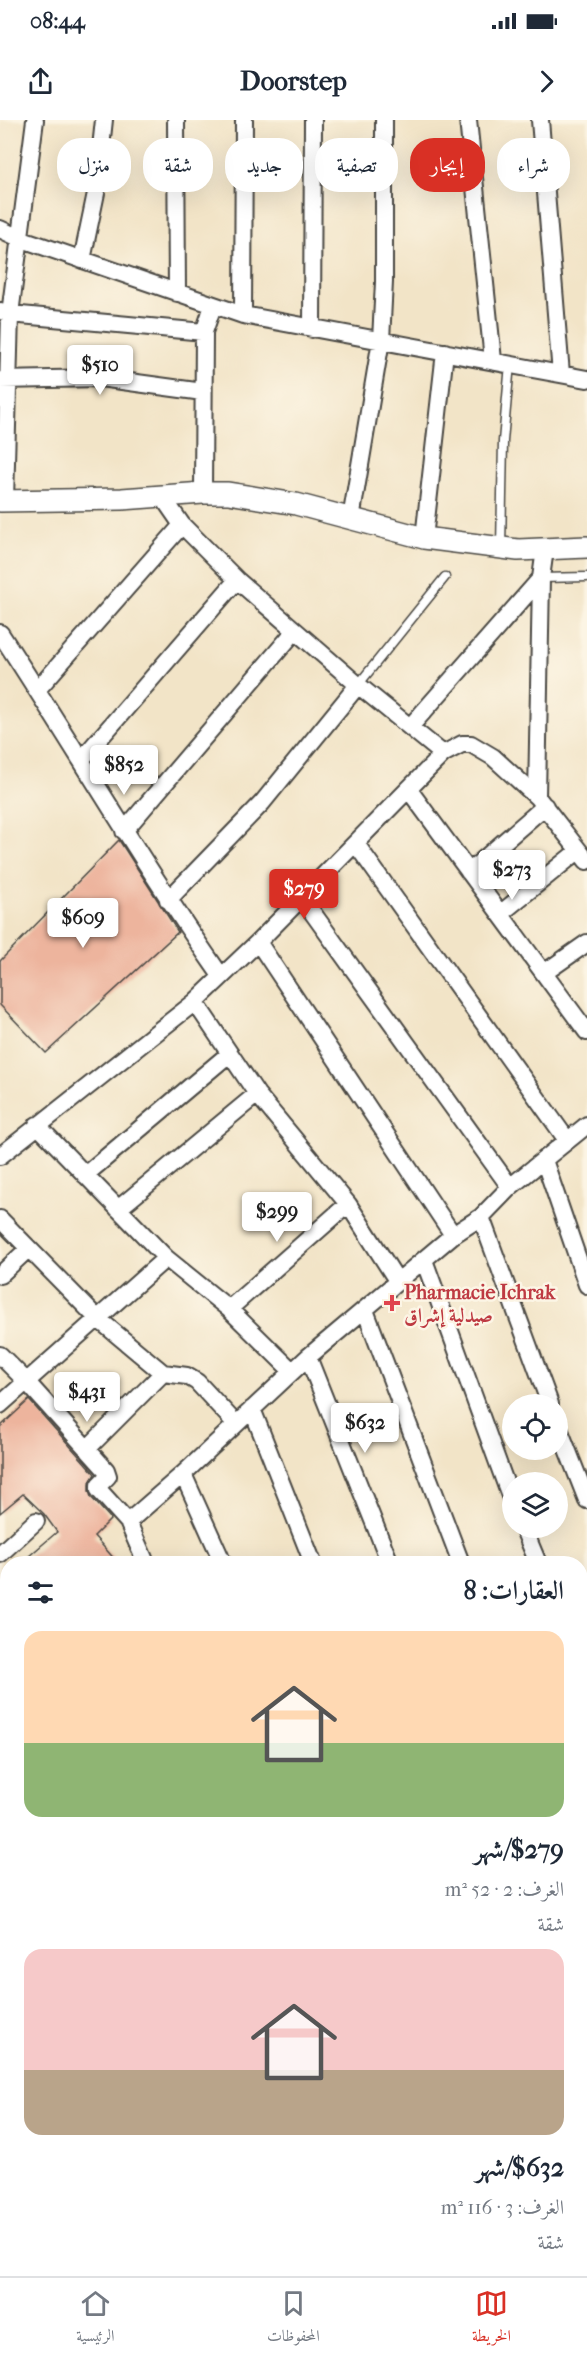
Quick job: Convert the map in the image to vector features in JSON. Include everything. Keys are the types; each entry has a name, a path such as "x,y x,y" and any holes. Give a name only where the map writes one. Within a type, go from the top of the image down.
{"street":[{"path":"35,120 19,238 5,312 2,501 122,500 203,493 261,497 424,538 501,548 587,547"},
{"path":"82,260 96,193 104,120"},
{"path":"176,120 177,293"},
{"path":"243,315 244,120"},
{"path":"312,329 313,120"},
{"path":"351,519 381,340 384,271 384,120"},
{"path":"468,120 493,360"},
{"path":"540,120 561,374"},
{"path":"0,229 19,238 243,315 587,379"},
{"path":"203,493 204,332 213,306"},
{"path":"5,312 204,332"},
{"path":"424,538 445,352"},
{"path":"5,380 100,378 203,392"},
{"path":"162,496 182,525 237,580 358,685 443,754"},
{"path":"37,690 182,525"},
{"path":"469,872 541,801 541,578 544,549"},
{"path":"410,727 541,578"},
{"path":"82,759 237,580"},
{"path":"124,831 296,631"},
{"path":"0,633 82,759 168,900 221,976"},
{"path":"168,900 262,803 358,685"},
{"path":"0,1156 195,1002 356,844 443,754 462,744 476,746 493,757 541,801 582,856 500,914"},
{"path":"409,790 587,1032"},
{"path":"356,844 567,1140"},
{"path":"302,898 510,1187"},
{"path":"258,942 453,1236"},
{"path":"544,973 587,943"},
{"path":"195,1002 257,1094 348,1204 398,1281"},
{"path":"85,1175 229,1054"},
{"path":"118,1209 257,1094"},
{"path":"38,1125 166,1258 229,1309 292,1371"},
{"path":"128,1522 308,1357 453,1236 481,1217 510,1187 587,1125"},
{"path":"544,1160 587,1286"},
{"path":"229,1309 348,1204"},
{"path":"481,1217 546,1394"},
{"path":"0,1219 97,1318 163,1373 187,1376 197,1382 236,1424"},
{"path":"0,1275 27,1249"},
{"path":"0,1405 166,1258"},
{"path":"424,1260 502,1474"},
{"path":"365,1310 458,1556"},
{"path":"0,1354 109,1474 99,1485 99,1490 128,1522 143,1556"},
{"path":"308,1357 387,1556"},
{"path":"87,1449 163,1373"},
{"path":"252,1409 310,1556"},
{"path":"568,1452 587,1500"},
{"path":"183,1474 220,1556"},
{"path":"0,1554 36,1521"},
{"path":"528,1538 535,1556"}],"lane":[{"path":"501,548 503,441 510,364"},
{"path":"358,685 445,577"},
{"path":"541,578 587,577"}],"building":[{"path":"119,840 178,932 46,1053 0,1005 0,961"},
{"path":"29,1400 95,1474 89,1484 91,1497 111,1519 94,1536 112,1556 29,1556 57,1532 44,1514 23,1494 0,1513 0,1427"}],"place":[{"name":"Pharmacie Ichrak صيدلية إشراق","path":"392,1303"}]}
